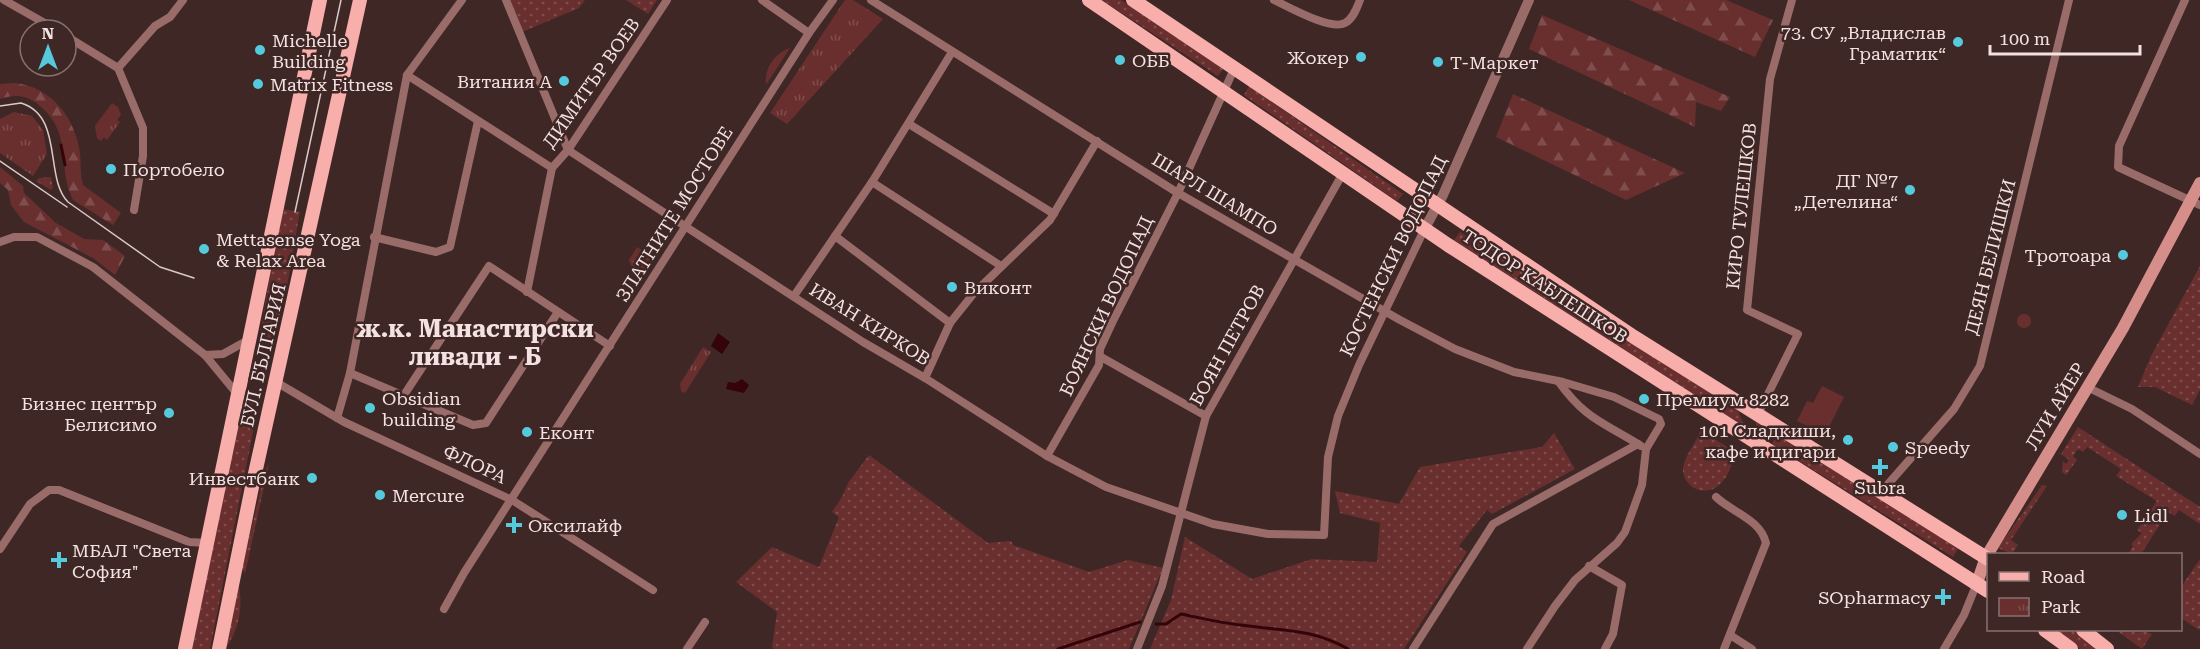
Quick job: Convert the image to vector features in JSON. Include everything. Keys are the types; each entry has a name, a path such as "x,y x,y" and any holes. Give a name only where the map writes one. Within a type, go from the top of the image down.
{"main road":[{"name":"БУЛ. БЪЛГАРИЯ","path":"185,649 320,0"},
{"name":"БУЛ. БЪЛГАРИЯ","path":"219,649 360,0"},
{"name":"ТОДОР КАБЛЕШКОВ","path":"1089,0 1425,228 1692,403 1983,587"},
{"name":"ТОДОР КАБЛЕШКОВ","path":"1133,0 1436,206 1634,337 1987,558"},
{"name":"ЛУИ АЙЕР","path":"1990,553 2195,203 2200,183"},
{"name":"ЛУИ АЙЕР","path":"1983,587 1987,558"},
{"path":"2046,631 2071,649"},
{"path":"2084,631 2108,649"}],"street":[{"path":"4,0 36,18"},
{"path":"118,68 155,26 170,17 183,0"},
{"path":"337,418 350,373 374,237 407,75 462,0"},
{"path":"506,0 568,150"},
{"name":"ДИМИТЪР ВОЕВ","path":"527,292 552,168 568,150 667,0"},
{"path":"762,0 809,33"},
{"name":"ЗЛАТНИТЕ МОСТОВЕ","path":"444,609 832,0"},
{"name":"ШАРЛ ШАМПО","path":"871,0 1178,193 1385,312 1455,349 1514,372 1558,381 1614,397 1659,419 1661,424 1642,447"},
{"path":"1275,0 1331,25 1345,24 1354,15 1360,0"},
{"name":"КОСТЕНСКИ ВОДОПАД","path":"1324,535 1327,466 1338,416 1529,0"},
{"name":"КИРО ТУЛЕШКОВ","path":"1758,414 1797,334 1747,310 1770,79 1792,0"},
{"name":"ДЕЯН БЕЛИШКИ","path":"1882,491 1954,409 1980,366 2069,0"},
{"path":"2185,0 2119,146 2118,166 2195,203"},
{"path":"78,43 118,68 143,128 143,156 134,210"},
{"path":"794,296 872,182 952,52"},
{"name":"БОЯНСКИ ВОДОПАД","path":"1047,456 1100,365 1100,349 1178,193 1234,69"},
{"path":"407,75 552,168"},
{"path":"374,237 436,252 450,248 478,121"},
{"path":"909,124 1054,214"},
{"path":"924,378 950,323 1001,266 1054,214 1097,141"},
{"name":"ИВАН КИРКОВ","path":"568,150 687,225 863,342 1047,456 1106,487 1181,515 1213,524 1268,534 1324,535"},
{"name":"БОЯН ПЕТРОВ","path":"1137,649 1162,586 1206,416 1343,172"},
{"path":"872,182 1001,266"},
{"path":"0,242 24,236 48,241 93,267 205,355 238,395"},
{"path":"835,236 950,323"},
{"path":"404,395 489,266 610,346"},
{"path":"350,373 473,425 486,423 558,312"},
{"path":"205,355 223,354 250,339"},
{"path":"1101,357 1206,416"},
{"path":"1558,381 1576,405 1590,416 1642,447"},
{"name":"ФЛОРА","path":"276,382 337,418 512,500 653,590"},
{"path":"2087,387 2132,409 2200,454"},
{"path":"1527,649 1555,606 1589,567 1617,543 1628,527 1642,485 1642,447"},
{"path":"1413,649 1493,524 1642,447"},
{"path":"0,549 30,504 38,495 49,490 59,490 189,542 208,543"},
{"path":"1716,496 1728,508 1760,528 1766,543 1724,649"},
{"path":"1589,567 1622,585 1613,634 1605,649"},
{"name":"ЛУИ АЙЕР","path":"1944,649 1983,587"},
{"path":"687,649 705,622"},
{"path":"1730,635 1752,649"}],"green space":[{"path":"509,0 585,0 579,8 522,32"},
{"path":"626,0 657,0 648,14"},
{"path":"845,0 853,0 883,19 787,124 770,113"},
{"path":"1102,0 1121,0 1223,69 1218,76"},
{"path":"1629,0 1726,0 1773,20 1755,57"},
{"path":"1542,15 1730,97 1721,111 1696,102 1695,127 1529,49"},
{"path":"790,48 766,85 771,62 784,50"},
{"path":"15,83 28,86 50,97 67,116 77,140 83,185 121,213 113,225 73,200 65,174 61,139 50,116 39,105 25,97 11,96 0,99 0,84"},
{"path":"1249,86 1403,194 1397,201 1244,95"},
{"path":"1513,94 1685,173 1626,200 1496,137"},
{"path":"112,103 118,107 121,115 117,120 120,122 107,140 104,137 101,141 97,138 95,126"},
{"path":"14,112 32,116 43,130 47,154 33,176 0,153 0,119"},
{"path":"0,167 23,186 24,193 56,223 84,239 103,240 125,256 115,275 93,258 24,222 11,205 8,190 0,183"},
{"path":"51,177 53,188 51,190 36,181 39,178"},
{"path":"282,209 300,212 282,306 277,324 265,349 258,347"},
{"path":"1460,232 1738,411 1745,427 1454,240"},
{"path":"637,247 652,257 642,273 631,266 629,260"},
{"path":"2200,266 2200,390 2192,405 2155,387 2138,387 2151,356"},
{"path":"2024,314 2029,316 2031,321 2029,326 2024,328 2019,326 2017,321 2019,316"},
{"path":"703,347 711,352 685,393 681,391 680,384"},
{"path":"1822,386 1844,397 1825,435 1797,421 1807,401 1813,403"},
{"path":"249,402 253,403 253,432 210,649 192,649 240,415"},
{"path":"1756,422 1773,433 1767,441 1756,435"},
{"path":"2078,427 2200,507 2200,524 2179,510 2175,516 2168,512 2142,553 2129,553 2133,546 2131,544 2142,533 2137,530 2157,501 2116,476 2121,469 2087,447 2083,452 2078,449 2073,456 2077,460 2066,475 2062,472 2063,461 2066,464 2069,460 2061,454"},
{"path":"1700,430 1737,453 1722,482 1713,489 1695,488 1686,481 1684,475 1684,463"},
{"path":"1554,433 1575,469 1492,514 1487,510 1459,546 1467,552 1404,649 1150,649 1171,600 1185,537 1252,579 1312,559 1377,562 1380,523 1340,513 1335,491 1399,504 1420,467 1542,447"},
{"path":"1778,435 1959,547 1953,557 1772,444"},
{"path":"869,455 988,543 1011,541 1013,545 1089,572 1128,560 1163,568 1129,649 774,649 772,647 777,612 736,582 772,547 819,567 839,517 832,512 848,483"},
{"path":"269,464 245,574 242,568 265,471"},
{"path":"2042,485 2047,486 2011,540 2018,545 2013,553 1998,548"},
{"path":"2200,559 2199,630 2182,619 2182,586"},
{"path":"238,582 239,617 234,634 225,649"},
{"path":"2055,631 2073,631 2098,649 2080,649"},
{"path":"2117,631 2138,633 2144,631 2152,634 2142,649"}],"shaded area":[{"path":"718,333 730,342 722,354 711,346"},
{"path":"742,379 749,385 744,393 726,389 728,382 735,383"}],"waterway":[{"path":"61,145 65,165"},
{"path":"1156,624 1166,624 1181,614 1226,623 1296,631 1321,637 1348,649"},
{"path":"1058,649 1140,622"}],"tram line":[{"path":"295,212 341,0"},
{"path":"0,106 21,103 34,110 43,121 52,148 61,191 68,202 160,267 194,278"},
{"path":"0,161 67,207"}],"place":[{"name":"73. СУ „Владислав Граматик“","path":"1958,42"},
{"name":"Michelle Building","path":"260,50"},
{"name":"Жокер","path":"1361,57"},
{"name":"ОББ","path":"1120,60"},
{"name":"Т-Маркет","path":"1438,62"},
{"name":"Витания А","path":"564,81"},
{"name":"Matrix Fitness","path":"258,84"},
{"name":"Портобело","path":"111,169"},
{"name":"ДГ №7 „Детелина“","path":"1910,190"},
{"name":"Mettasense Yoga & Relax Area","path":"204,249"},
{"name":"Тротоара","path":"2123,255"},
{"name":"Виконт","path":"952,287"},
{"name":"Премиум 8282","path":"1644,399"},
{"name":"Obsidian building","path":"370,408"},
{"name":"Бизнес център Белисимо","path":"169,413"},
{"name":"Еконт","path":"527,432"},
{"name":"101 Сладкиши, кафе и цигари","path":"1848,440"},
{"name":"Speedy","path":"1893,447"},
{"name":"Subra","path":"1880,467"},
{"name":"Инвестбанк","path":"312,478"},
{"name":"Mercure","path":"380,495"},
{"name":"Lidl","path":"2122,515"},
{"name":"Оксилайф","path":"514,525"},
{"name":"МБАЛ \"Света София\"","path":"59,560"},
{"name":"SOpharmacy","path":"1943,597"}],"district":[{"name":"ж.к. Манастирски ливади - Б","path":"475,343"}]}
